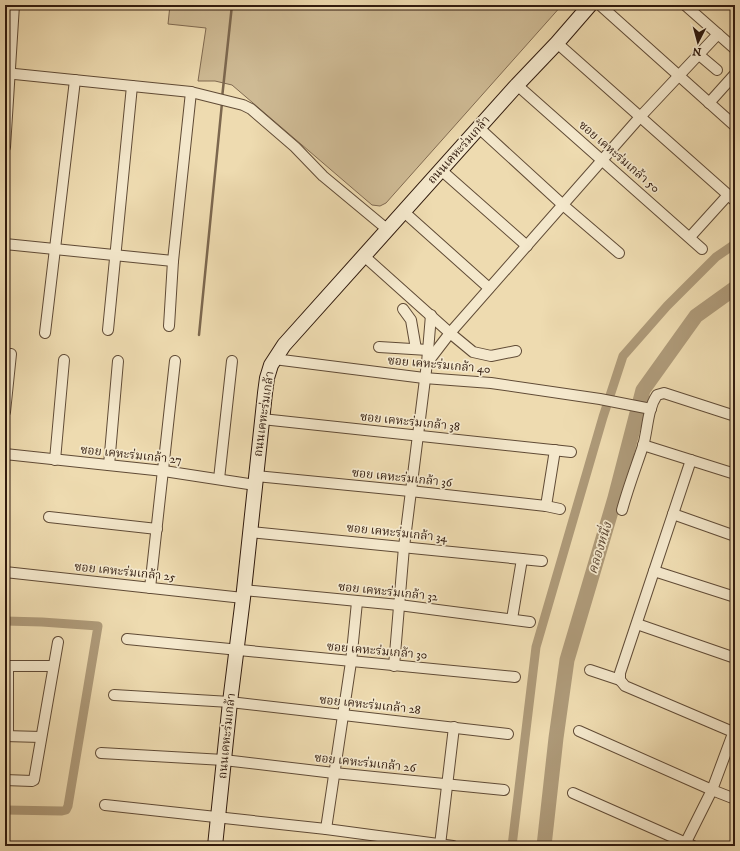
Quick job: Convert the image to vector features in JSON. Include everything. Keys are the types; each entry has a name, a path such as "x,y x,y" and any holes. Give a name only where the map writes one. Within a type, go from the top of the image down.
{"street":[{"name":"ถนนเคหะร่มเกล้า","path":"215,846 262,419 267,378 274,359 284,345 590,5"},
{"path":"600,5 735,126"},
{"path":"685,5 735,49"},
{"path":"5,147 11,9"},
{"path":"426,363 447,330 489,288 640,117 718,34"},
{"path":"557,43 731,198 690,237"},
{"path":"698,54 717,70"},
{"path":"8,74 194,93 243,105 251,110 295,148 323,176 388,230"},
{"path":"709,103 735,74"},
{"path":"45,333 75,80"},
{"name":"ซอย เคหะร่มเกล้า 50","path":"517,85 702,249"},
{"path":"108,330 132,86"},
{"path":"169,326 173,261 194,93"},
{"path":"479,128 563,205 619,253"},
{"path":"441,170 527,246"},
{"path":"404,212 489,288"},
{"path":"5,244 173,261"},
{"path":"364,256 473,352 491,356 516,351"},
{"path":"403,309 411,320 416,349"},
{"path":"394,666 404,547 431,315"},
{"path":"379,347 428,350"},
{"path":"5,412 12,354"},
{"name":"ซอย เคหะร่มเกล้า 40","path":"274,359 424,378 491,383 600,399 650,409"},
{"path":"55,460 64,360"},
{"path":"109,465 118,361"},
{"path":"219,479 232,361"},
{"path":"150,588 175,362"},
{"path":"622,510 643,444 650,409 657,395 664,393 735,416"},
{"name":"ซอย เคหะร่มเกล้า 38","path":"262,419 571,452"},
{"path":"643,444 735,474"},
{"path":"546,506 555,450"},
{"name":"ซอย เคหะร่มเกล้า 27","path":"5,454 164,471 219,479 255,480"},
{"path":"620,680 620,673 691,460"},
{"name":"ซอย เคหะร่มเกล้า 36","path":"255,480 410,491 546,506 560,509"},
{"path":"673,514 735,536"},
{"path":"49,516 157,529"},
{"name":"ซอย เคหะร่มเกล้า 34","path":"250,532 542,561"},
{"path":"512,619 522,559"},
{"path":"654,571 735,597"},
{"name":"ซอย เคหะร่มเกล้า 25","path":"5,572 150,588 243,594"},
{"name":"ซอย เคหะร่มเกล้า 32","path":"243,594 399,606 530,622"},
{"path":"326,829 351,662 357,602"},
{"path":"637,624 735,658"},
{"name":"ซอย เคหะร่มเกล้า 30","path":"126,639 515,677"},
{"path":"5,780 33,780 58,642"},
{"path":"41,737 6,736 7,666 53,666"},
{"path":"573,793 688,845 712,790 734,730 625,686 620,680 590,670"},
{"name":"ซอย เคหะร่มเกล้า 28","path":"114,695 230,702 508,734"},
{"path":"440,844 446,784 454,728"},
{"path":"579,730 735,799"},
{"name":"ซอย เคหะร่มเกล้า 26","path":"101,753 224,760 334,773 504,790"},
{"path":"105,805 326,829 370,841 440,844 453,846"}],"shaded area":[{"path":"170,5 562,5 386,203 380,206 372,205 232,85 215,81 198,81 206,28 168,24"}],"waterway":[{"path":"222,98 232,5"},
{"path":"199,335 222,103"},
{"path":"512,846 536,647 603,417 623,356 667,306 716,257 735,244"},
{"name":"คลองหนึ่ง","path":"544,846 556,738 567,660 615,498 643,390 696,316 735,288"},
{"path":"5,621 98,626 68,806 66,810 5,810"}]}
